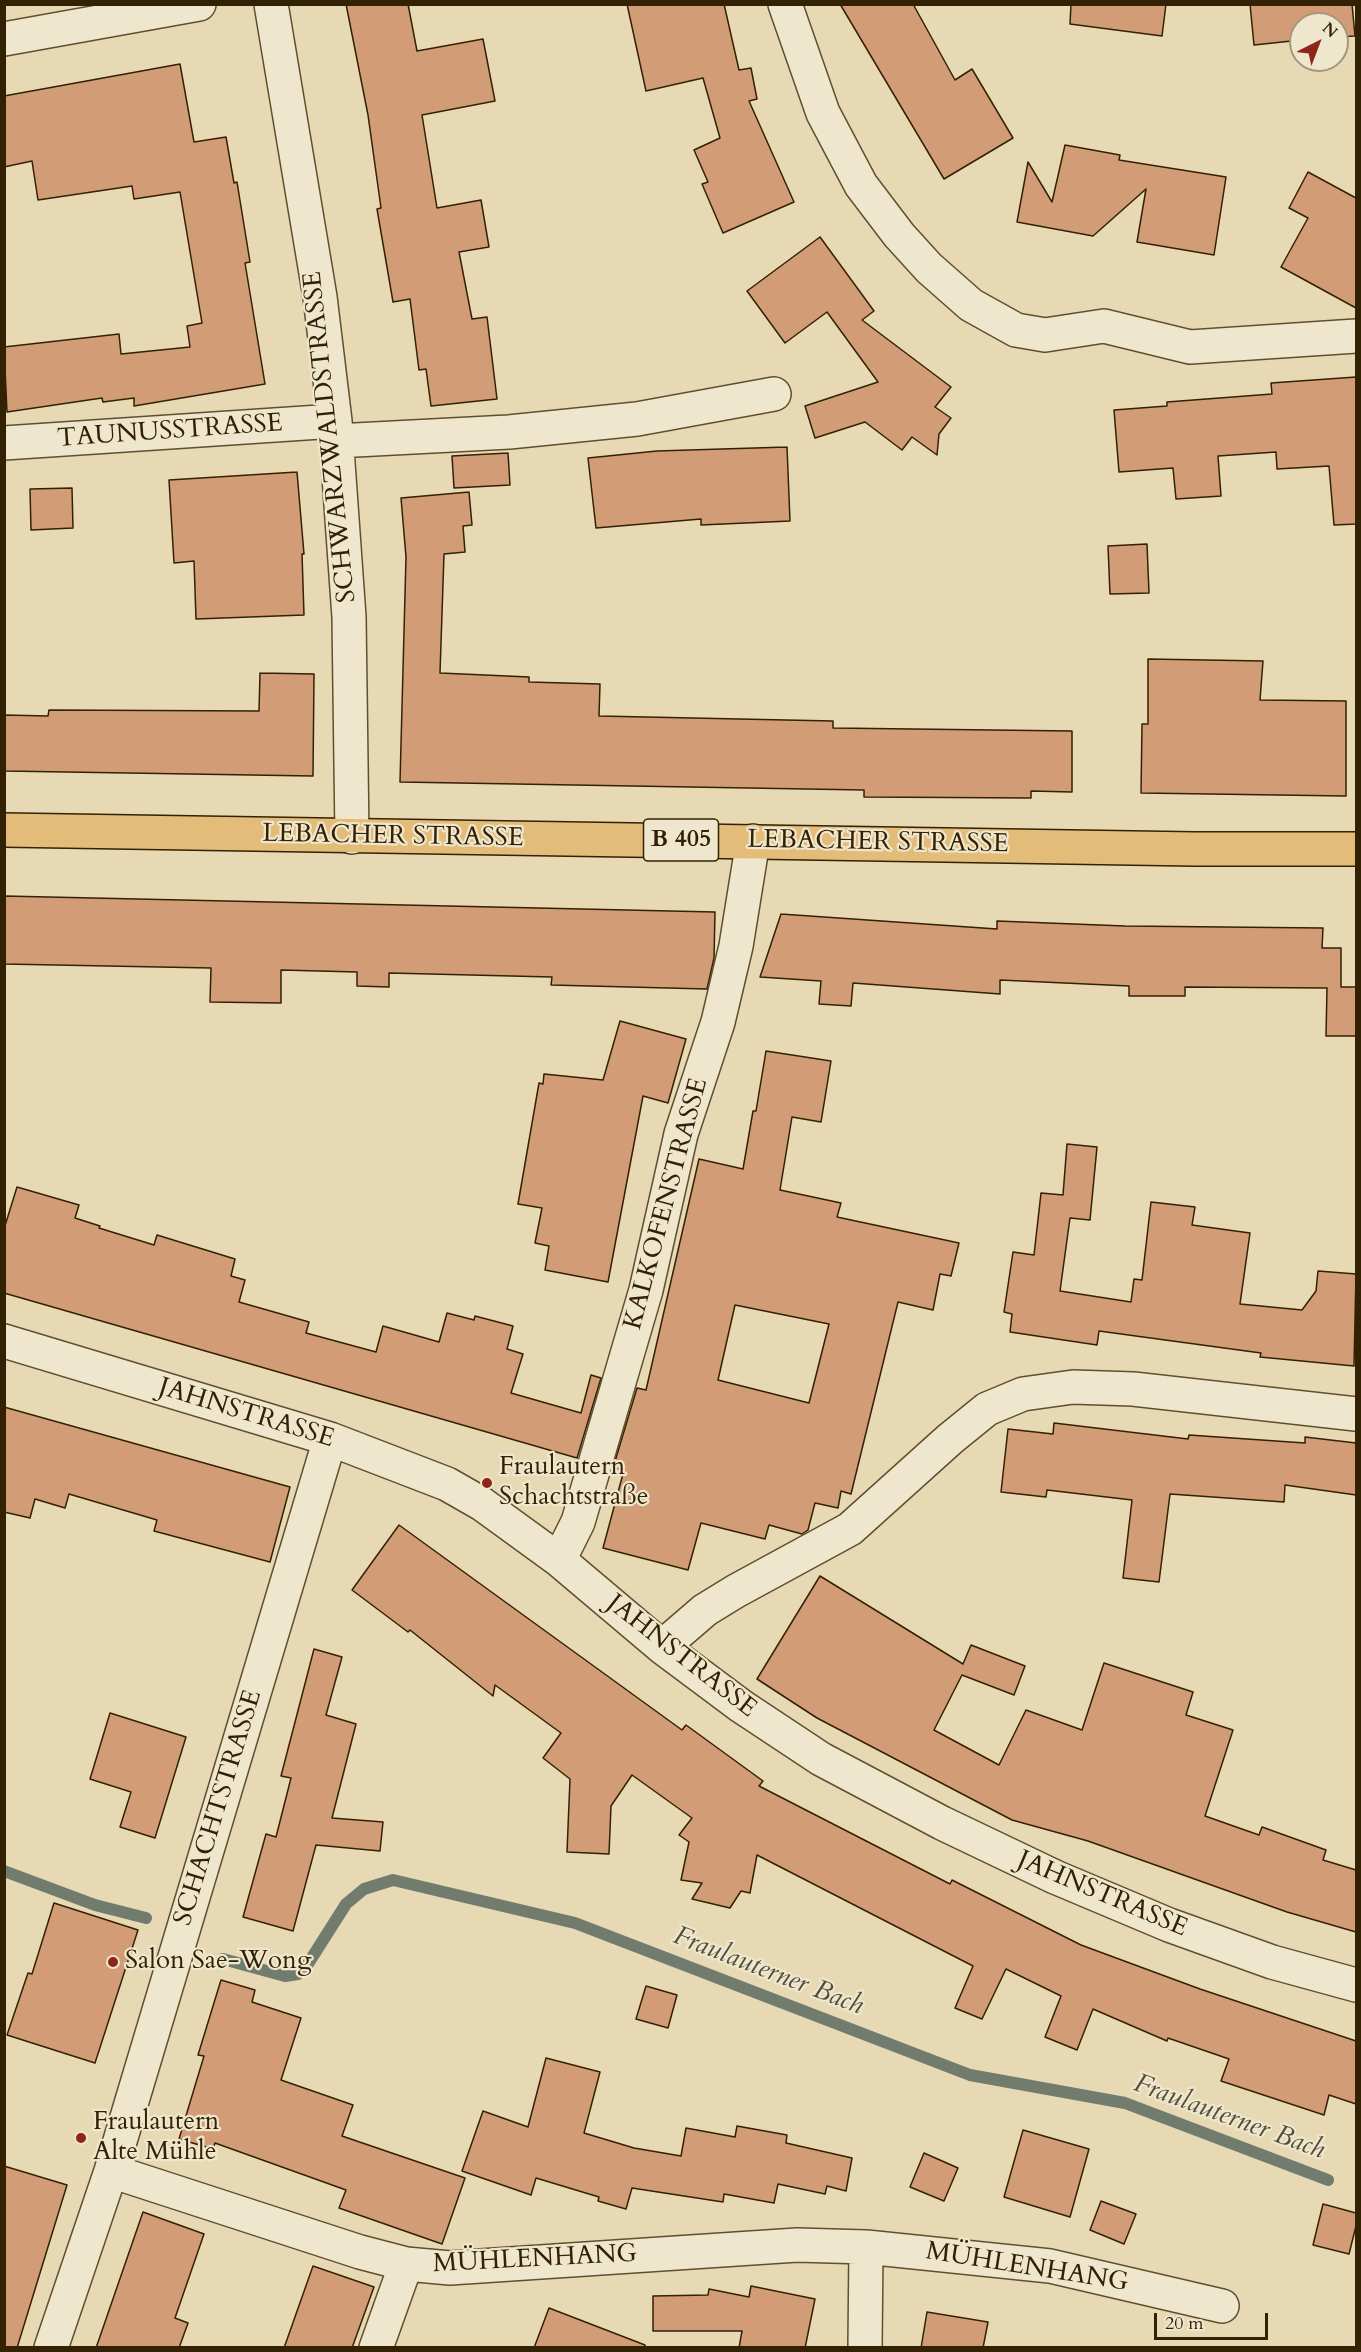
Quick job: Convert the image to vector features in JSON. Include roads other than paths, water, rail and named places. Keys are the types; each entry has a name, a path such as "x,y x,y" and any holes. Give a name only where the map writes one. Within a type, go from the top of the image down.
{"main road":[{"name":"LEBACHER STRASSE","path":"4,830 352,837 1356,849"}],"street":[{"path":"4,39 199,4"},
{"name":"SCHWARZWALDSTRASSE","path":"271,4 320,297 336,431 349,617 352,837"},
{"path":"785,4 823,113 861,185 899,235 929,268 971,305 1016,330 1045,335 1104,326 1190,348 1356,336"},
{"name":"TAUNUSSTRASSE","path":"4,443 336,431 509,432 625,420 774,394"},
{"name":"KALKOFENSTRASSE","path":"559,1560 578,1522 646,1290 681,1134 718,1022 736,946 753,841"},
{"name":"JAHNSTRASSE","path":"4,1341 330,1439 447,1484 482,1504 559,1560 662,1647 741,1706 821,1759 942,1823 1055,1877 1168,1925 1272,1962 1356,1985"},
{"path":"662,1647 705,1610 850,1530 950,1439 987,1409 1023,1394 1073,1386 1133,1389 1356,1414"},
{"name":"SCHACHTSTRASSE","path":"51,2348 111,2170 330,1439"},
{"name":"MÜHLENHANG","path":"111,2170 406,2265 450,2268 797,2245 866,2247 1050,2266 1222,2306"},
{"path":"865,2348 866,2247"},
{"path":"376,2348 406,2265"}],"waterway":[{"name":"Fraulauterner Bach","path":"4,1871 95,1905 146,1918"},
{"name":"Fraulauterner Bach","path":"223,1959 285,1976 298,1974 306,1967 346,1904 364,1889 393,1880 575,1923 970,2075 1125,2103 1328,2180"}],"place":[{"name":"Fraulautern Schachtstraße","path":"487,1483"},
{"name":"Salon Sae-Wong","path":"113,1962"},
{"name":"Fraulautern Alte Mühle","path":"81,2138"}]}
